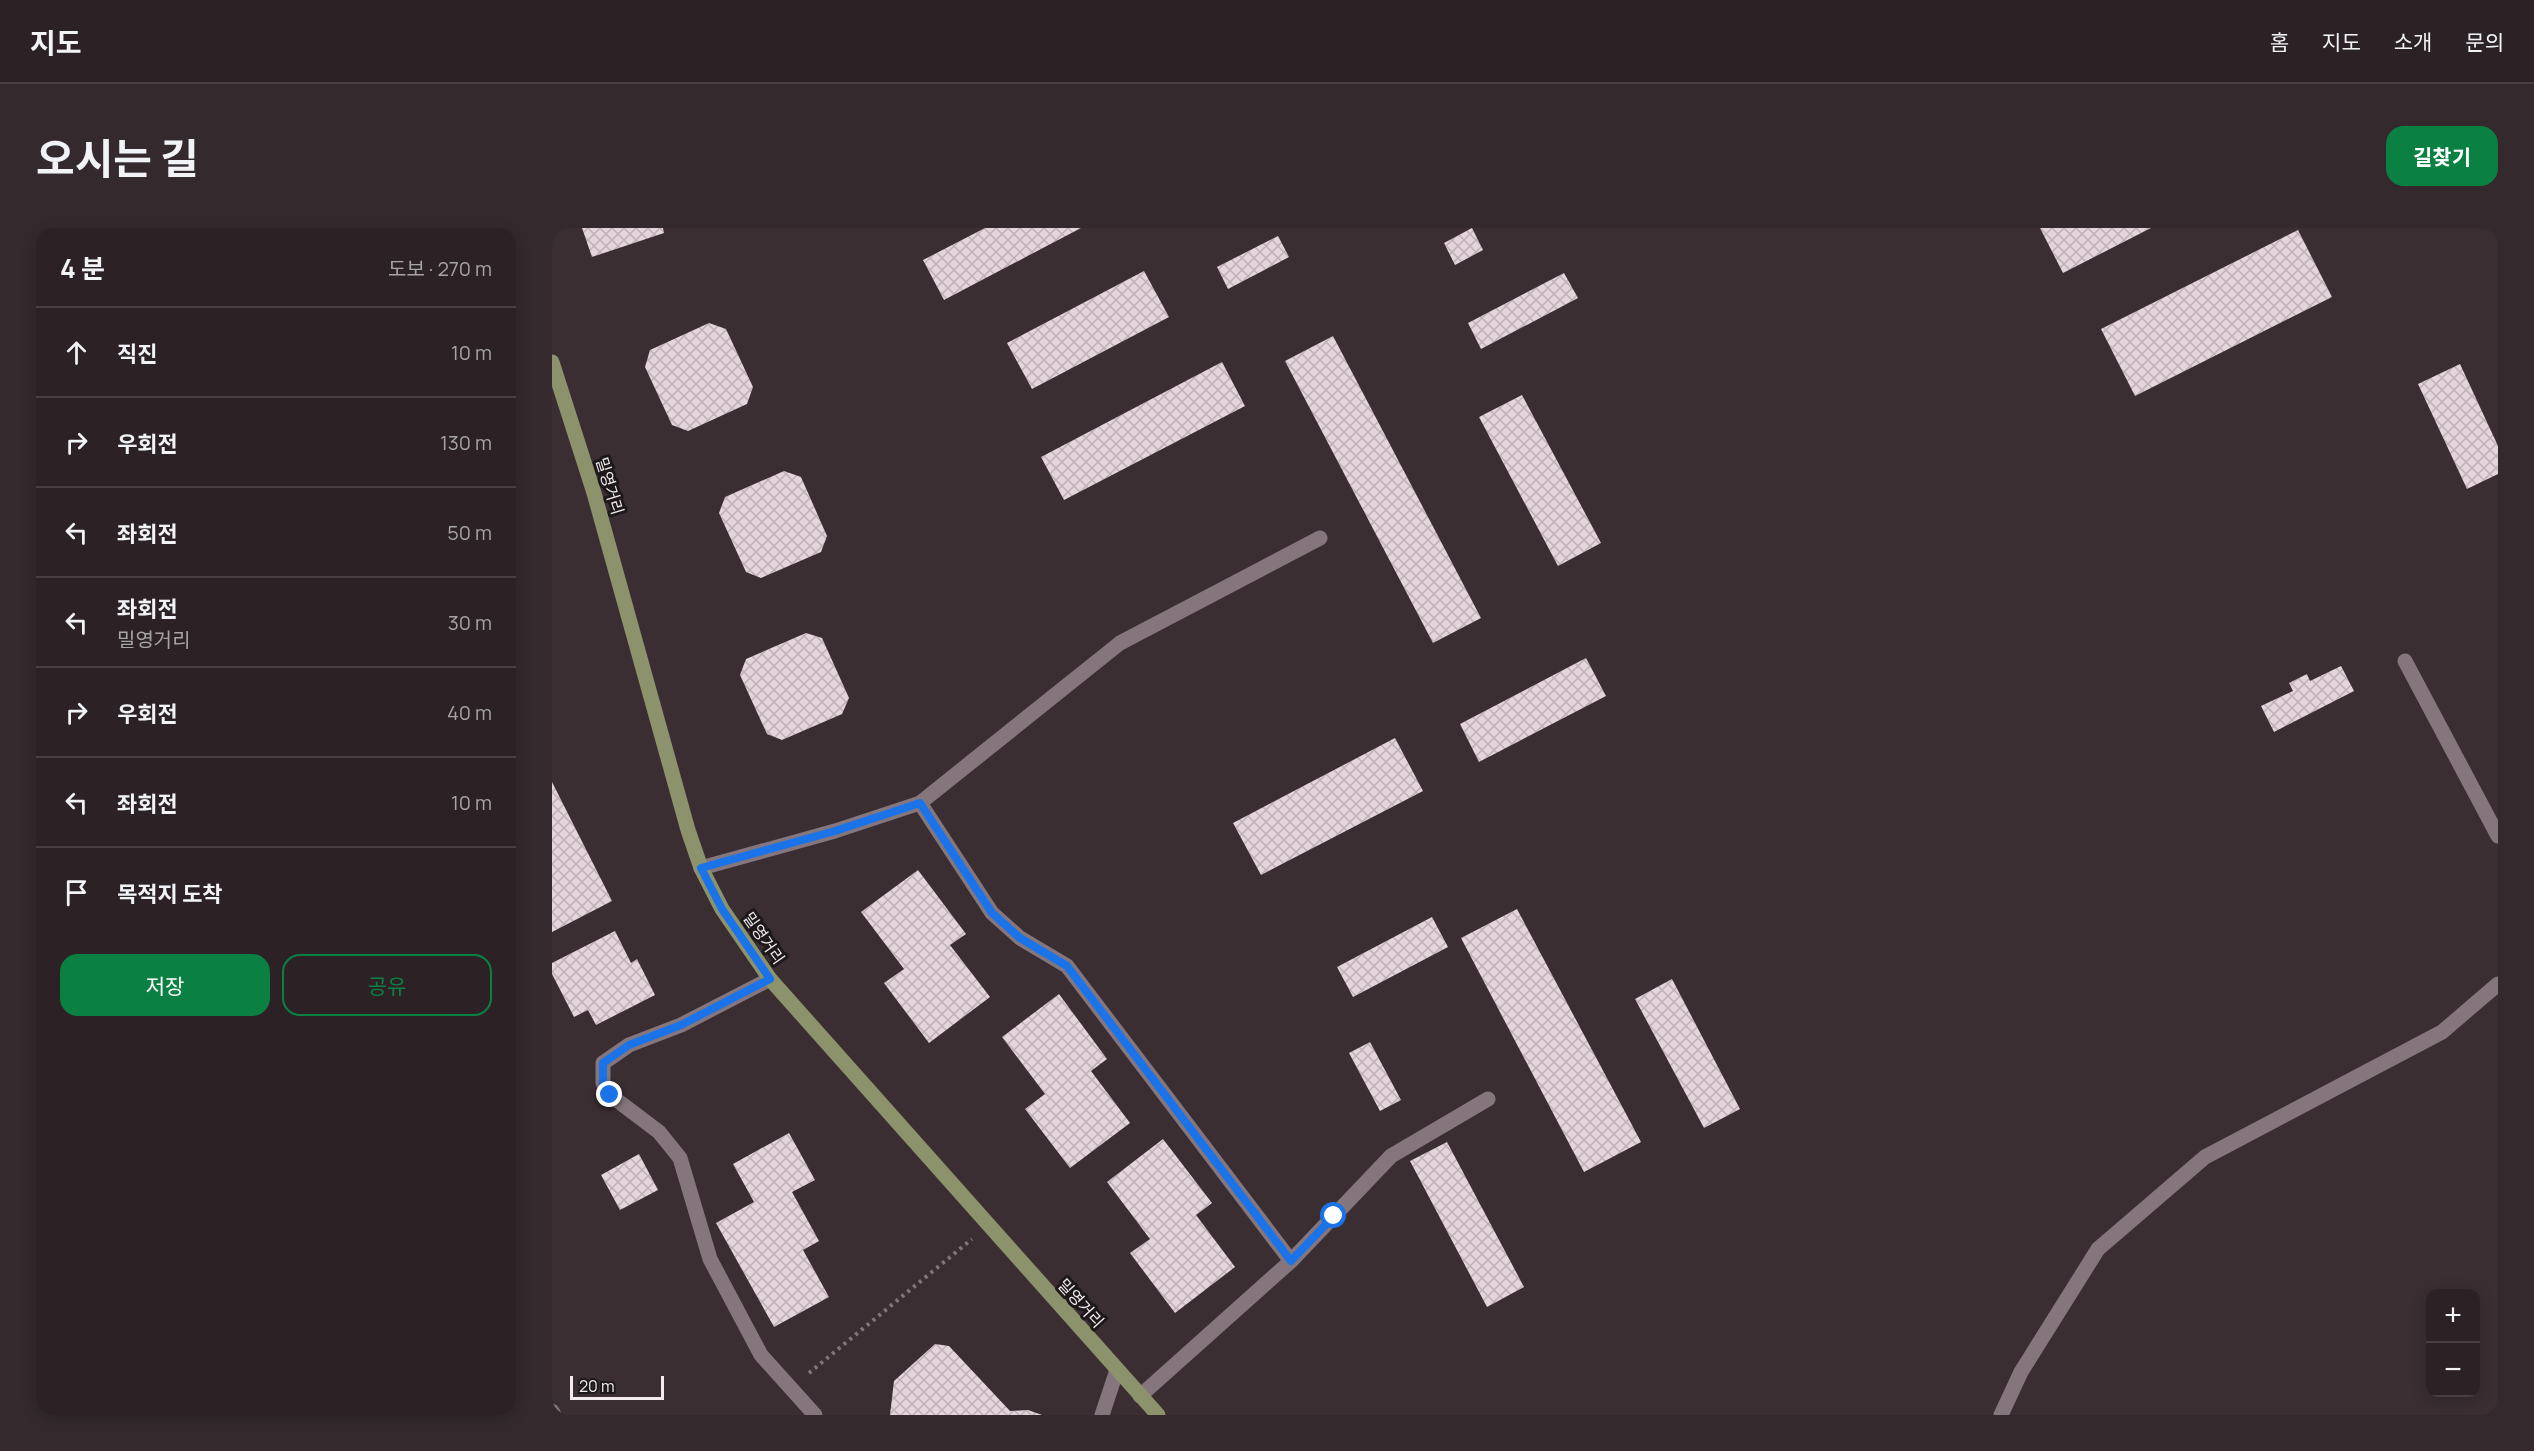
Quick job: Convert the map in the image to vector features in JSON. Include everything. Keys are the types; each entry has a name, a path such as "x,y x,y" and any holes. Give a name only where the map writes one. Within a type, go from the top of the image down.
{"main road":[{"name":"밀영거리","path":"552,362 594,493 688,831 701,868 722,909 770,979 1158,1415"}],"street":[{"path":"701,868 835,831 920,803 1120,643 1320,538"},
{"path":"2405,661 2498,836"},
{"path":"920,803 992,913 1020,938 1067,966 1291,1261"},
{"path":"770,979 681,1025 629,1045 603,1063 603,1083 610,1095 659,1132 680,1158 710,1259 761,1355 815,1415"},
{"path":"2001,1415 2021,1372 2098,1248 2205,1157 2442,1032 2498,984"},
{"path":"1140,1396 1291,1261 1391,1156 1488,1099"},
{"path":"1102,1415 1117,1370"},
{"path":"552,1411 554,1415"}],"path":[{"path":"791,1388 989,1226"}],"building":[{"path":"582,228 663,228 664,233 592,257"},
{"path":"985,228 1081,228 944,300 923,260"},
{"path":"1472,228 1483,250 1455,265 1444,243"},
{"path":"2040,228 2151,228 2063,273"},
{"path":"2298,230 2332,297 2135,396 2101,329"},
{"path":"1278,236 1289,257 1228,289 1217,267"},
{"path":"1144,271 1169,317 1032,389 1007,343"},
{"path":"1564,273 1578,298 1481,349 1468,323"},
{"path":"709,323 726,329 753,387 747,404 688,431 672,425 645,367 650,350"},
{"path":"1333,336 1481,618 1433,643 1285,361"},
{"path":"1222,362 1245,406 1064,500 1041,457"},
{"path":"2460,364 2498,446 2498,474 2467,489 2418,384"},
{"path":"1522,395 1601,543 1558,566 1479,417"},
{"path":"784,471 801,477 827,536 821,552 761,578 746,572 719,513 725,497"},
{"path":"806,633 822,638 849,698 842,714 782,740 767,734 740,675 746,659"},
{"path":"1586,658 1606,696 1479,762 1460,724"},
{"path":"2341,666 2354,691 2274,732 2261,706 2293,691 2289,683 2307,674 2310,681"},
{"path":"1395,738 1423,791 1261,875 1233,823"},
{"path":"552,782 612,901 552,932"},
{"path":"918,870 966,934 950,945 990,997 929,1043 884,983 904,969 861,912"},
{"path":"1517,909 1641,1142 1584,1172 1461,938"},
{"path":"1432,917 1448,947 1353,997 1337,967"},
{"path":"615,931 631,963 637,959 655,995 596,1025 588,1010 574,1017 552,974 552,963"},
{"path":"1672,979 1740,1109 1704,1128 1635,999"},
{"path":"1059,994 1107,1059 1091,1071 1130,1123 1070,1168 1025,1109 1045,1094 1002,1037"},
{"path":"1370,1042 1401,1100 1380,1111 1349,1053"},
{"path":"789,1133 815,1180 792,1192 819,1241 803,1250 829,1297 774,1327 716,1223 754,1202 733,1164"},
{"path":"1163,1139 1212,1203 1196,1215 1235,1267 1175,1313 1130,1253 1150,1239 1107,1182"},
{"path":"1447,1142 1524,1287 1487,1307 1410,1161"},
{"path":"639,1154 658,1190 620,1210 601,1175"},
{"path":"935,1344 949,1346 1010,1411 1028,1410 1042,1415 890,1415 894,1381"}],"route":[{"path":"610,1095 603,1083 603,1063 629,1045 681,1025 770,979 722,909 701,868 835,831 920,803 992,913 1020,938 1067,966 1291,1261 1334,1216"}]}
